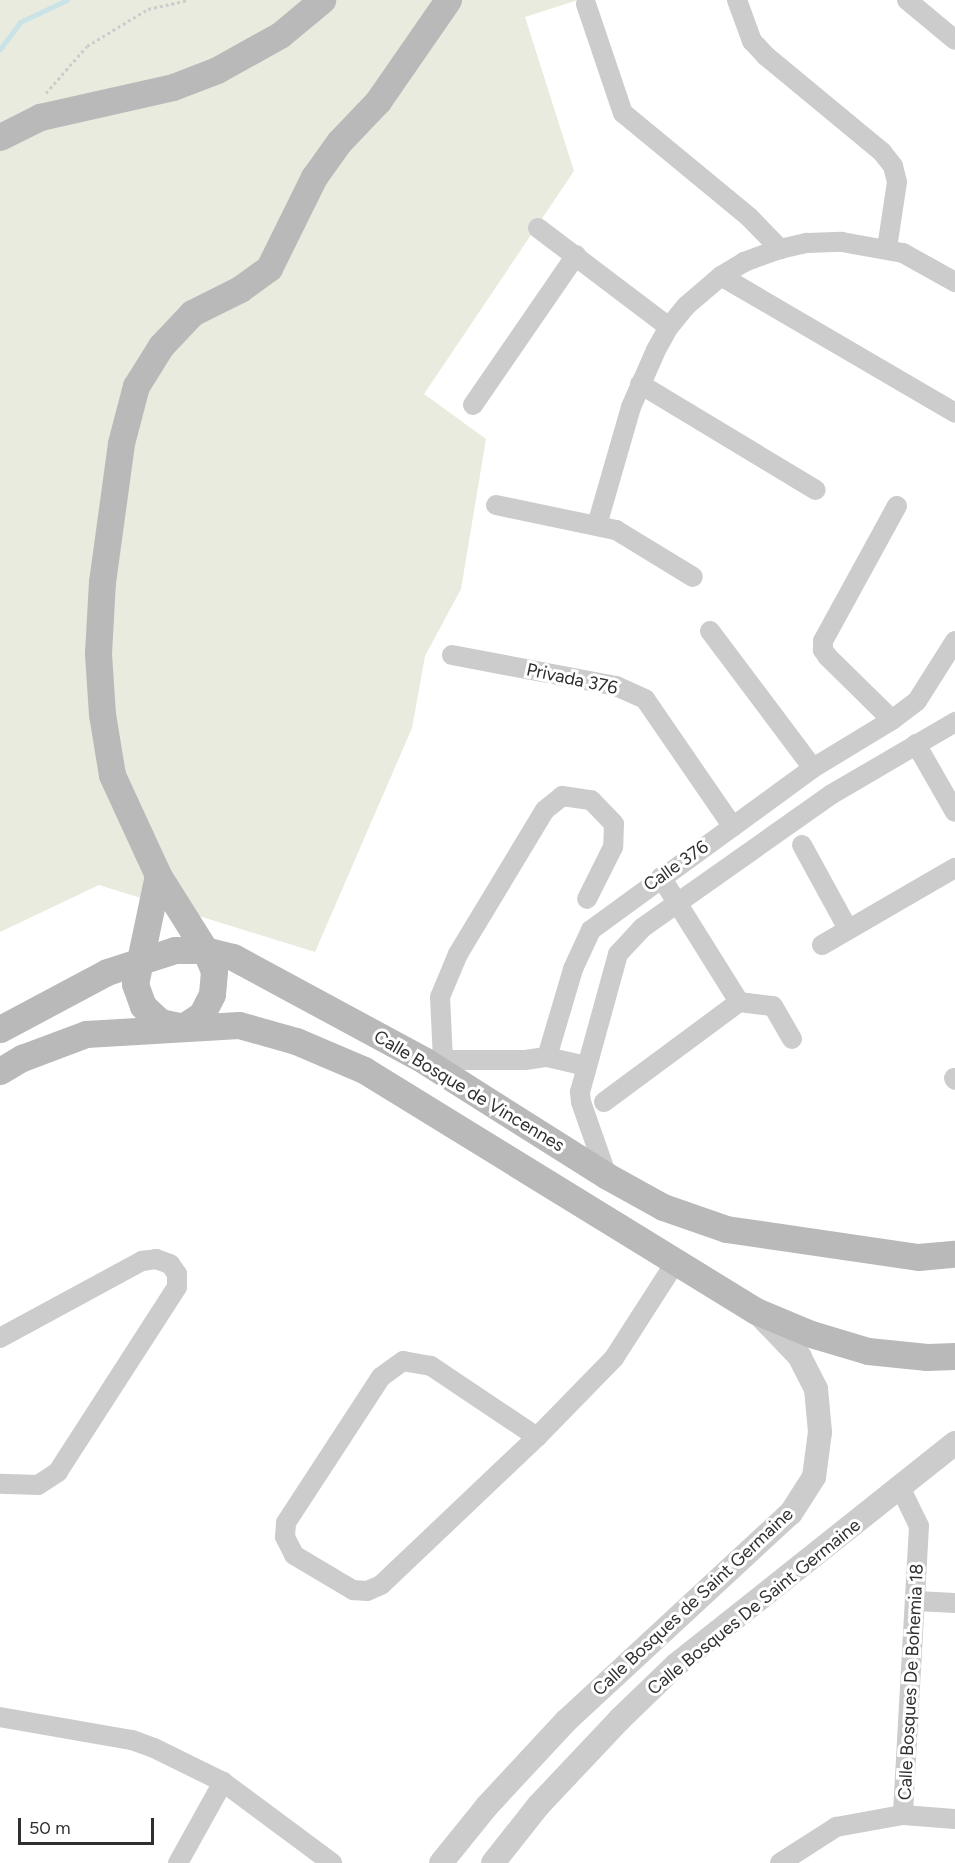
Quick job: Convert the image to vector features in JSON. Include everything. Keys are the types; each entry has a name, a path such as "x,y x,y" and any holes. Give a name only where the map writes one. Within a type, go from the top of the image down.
{"main road":[{"path":"0,137 40,117 174,87 217,70 280,35 322,0"},
{"path":"158,875 135,984 143,1006 160,1022 183,1027 202,1014 212,994 214,971 205,950 158,875 112,775 102,714 98,653 102,582 122,443 136,386 161,346 192,313 240,289 269,268 314,177 339,142 378,101 448,0"},
{"name":"Calle Bosque de Vincennes","path":"0,1029 107,972 175,950 205,950 232,957 434,1060 607,1176 663,1207 726,1229 918,1257 955,1254"},
{"name":"Calle Bosque de Vincennes","path":"0,1071 22,1059 86,1034 239,1025 296,1041 364,1070 756,1311 811,1334 868,1351 927,1357 955,1356"}],"street":[{"path":"736,0 752,41 766,56 882,152 893,166 897,182 886,248"},
{"path":"907,0 955,40"},
{"path":"586,4 623,113 749,217 780,249"},
{"path":"538,228 669,327"},
{"path":"597,525 640,384 669,327 686,306 721,276 744,262 780,249 807,243 842,242 886,248 903,253 955,282"},
{"path":"473,405 576,255"},
{"path":"721,276 955,413"},
{"path":"640,384 816,490"},
{"path":"496,505 616,530 693,577"},
{"path":"892,720 828,657 823,650 823,641 897,506"},
{"path":"710,631 813,768"},
{"name":"Privada 376","path":"452,655 616,686 645,699 733,827"},
{"name":"Calle 376","path":"547,1057 573,969 591,930 813,768 892,720 917,701 952,657"},
{"name":"Calle 376","path":"607,1176 580,1097 585,1066 618,954 642,928 832,794 955,722"},
{"path":"916,744 955,812"},
{"path":"585,1066 547,1057 525,1060 434,1060 440,997 458,954 545,810 562,796 591,800 614,824 613,847 587,899"},
{"path":"802,845 848,929"},
{"path":"822,945 955,868"},
{"path":"661,877 739,1002"},
{"path":"604,1102 739,1002 773,1006 792,1039"},
{"path":"0,1338 142,1261 156,1259 170,1264 177,1274 177,1287 58,1472 38,1485 0,1484"},
{"path":"537,1437 431,1366 403,1361 381,1377 286,1523 285,1537 294,1555 353,1590 367,1591 381,1585 537,1437 614,1358 675,1263"},
{"name":"Calle Bosques de Saint Germaine","path":"441,1863 487,1806 566,1720 792,1513 814,1477 820,1432 816,1389 800,1357 756,1311"},
{"name":"Calle Bosques De Saint Germaine","path":"493,1863 538,1806 620,1719 676,1665 901,1489 955,1443"},
{"name":"Calle Bosques De Bohemia 18","path":"780,1863 836,1827 903,1815 919,1526 901,1489"},
{"path":"916,1601 955,1603"},
{"path":"0,1717 132,1740 223,1782 332,1863"},
{"path":"178,1863 223,1782"},
{"path":"903,1815 955,1819"}],"path":[{"path":"40,117 46,93 87,46 148,9 188,0"}],"shaded area":[{"path":"0,0 578,0 525,17 574,171 424,394 486,439 461,589 425,656 412,728 315,952 99,885 0,932"}],"waterway":[{"path":"0,49 20,22 67,0"}]}
